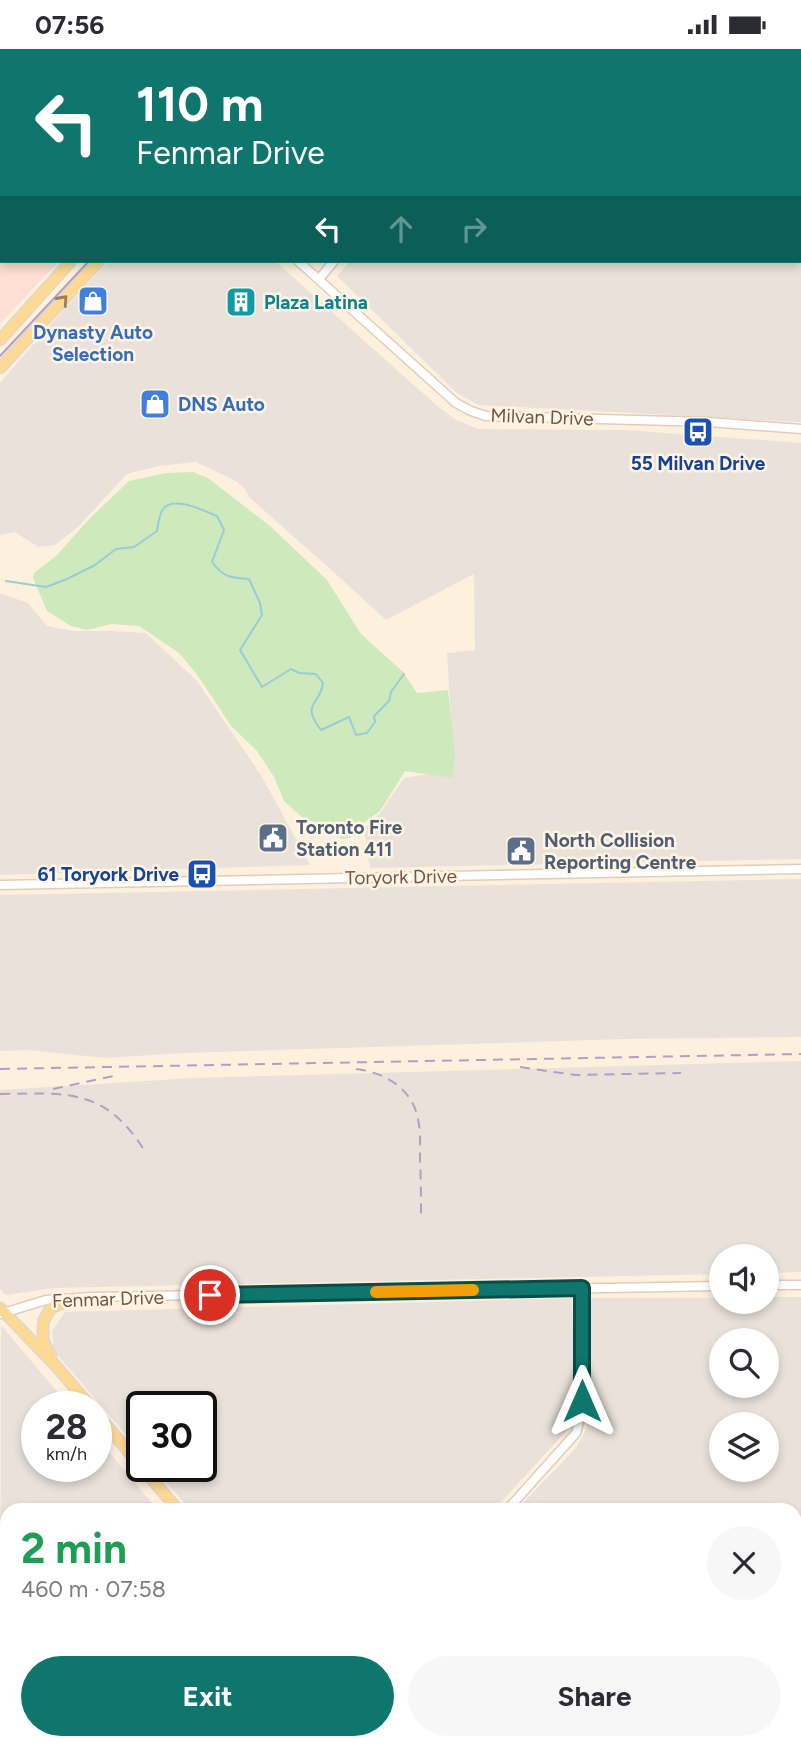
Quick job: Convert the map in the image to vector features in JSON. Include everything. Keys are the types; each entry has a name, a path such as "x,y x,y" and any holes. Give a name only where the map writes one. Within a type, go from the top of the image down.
{"main road":[{"path":"0,340 69,263"},
{"path":"0,368 97,263"},
{"path":"56,1366 43,1340 44,1319 51,1308 73,1300"},
{"path":"1,1312 77,1391"},
{"path":"112,1432 172,1503"}],"street":[{"name":"Milvan Drive","path":"300,263 456,403 486,416 709,422 801,429"},
{"path":"319,279 332,263"},
{"name":"Toryork Drive","path":"0,885 801,869"},
{"path":"779,1285 801,1285"},
{"name":"Fenmar Drive","path":"1,1312 46,1300 91,1297 709,1286"},
{"path":"513,1503 563,1449 578,1428 582,1411 582,1288"}],"shaded area":[{"path":"0,263 57,263 0,324"},
{"path":"107,263 277,263 435,404 456,420 479,429 625,430 801,443 801,859 370,868 364,829 380,813 404,778 454,770 447,653 475,650 474,574 386,620 250,498 236,481 196,462 159,466 127,474 78,527 55,545 38,547 15,532 0,535 0,383"},
{"path":"349,263 801,263 801,422 478,405 457,393 337,276"},
{"path":"0,593 28,603 47,626 73,631 146,633 197,681 261,775 310,865 0,875"},
{"path":"801,879 801,1037 626,1039 184,1053 105,1058 29,1050 0,1051 0,895"},
{"path":"801,1061 801,1272 779,1273 779,1244 709,1244 709,1274 54,1288 6,1295 0,1289 0,1090 193,1078"},
{"path":"779,1297 801,1297 801,1503 523,1503 576,1448 587,1427 588,1298 709,1298 709,1314 779,1314"},
{"path":"572,1298 575,1407 568,1429 500,1503 184,1503 166,1482 217,1482 217,1391 126,1391 126,1434 112,1418 112,1391 89,1391 54,1351 52,1331 65,1312"},
{"path":"1,1325 57,1391 21,1391 21,1482 112,1482 112,1456 126,1472 126,1482 134,1482 152,1503 1,1503"}],"green space":[{"path":"193,472 208,478 270,526 327,580 361,634 403,672 417,693 448,690 455,752 453,778 405,771 380,811 361,825 350,838 341,839 322,825 303,818 284,801 274,777 257,751 231,726 198,676 179,653 139,626 111,624 87,630 71,626 47,611 33,578 34,573 56,556 92,516 129,481 166,473"}],"waterway":[{"path":"6,581 46,587 67,579 95,565 116,549 134,547 157,531 163,509 168,505 189,505 217,516 224,530 212,562 228,576 249,579 260,603 262,615 240,650 262,687 291,669 299,673 316,674 323,683 312,709 315,721 321,730 349,717 356,735 367,733 375,722 374,716 389,701 391,692 404,674"}],"tram line":[{"path":"0,356 87,263"}],"railway":[{"path":"0,1069 801,1054"},
{"path":"520,1067 575,1075 681,1073"},
{"path":"356,1069 385,1077 402,1089 413,1105 420,1131 421,1219"},
{"path":"53,1089 118,1075"},
{"path":"0,1094 66,1095 84,1099 116,1116 146,1153"}],"slow traffic":[{"path":"376,1292 473,1290"}],"place":[{"name":"Dynasty Auto Selection","path":"93,301"},
{"name":"Plaza Latina","path":"241,302"},
{"name":"DNS Auto","path":"155,404"},
{"name":"55 Milvan Drive","path":"698,432"},
{"name":"Toronto Fire Station 411","path":"273,838"},
{"name":"North Collision Reporting Centre","path":"521,851"},
{"name":"61 Toryork Drive","path":"202,874"}],"route":[{"path":"210,1295 582,1288 582,1401"}]}
